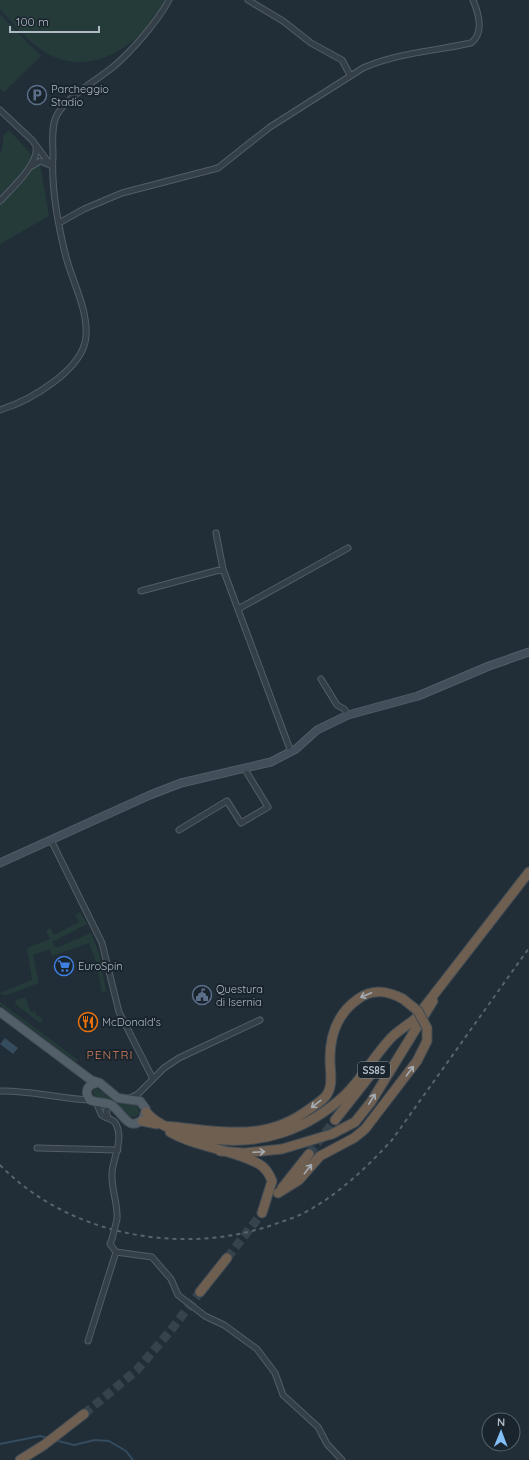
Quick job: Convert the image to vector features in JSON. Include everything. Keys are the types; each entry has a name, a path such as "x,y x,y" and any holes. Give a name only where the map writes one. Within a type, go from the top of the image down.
{"highway":[{"path":"509,897 529,866"},
{"path":"220,1151 244,1153 282,1149 332,1134 356,1122 367,1108 429,1011 442,984 529,872"},
{"path":"491,921 503,914 529,881"},
{"name":"SS85","path":"335,1120 442,984"},
{"path":"165,1126 224,1133 243,1133 262,1131 287,1123 300,1116 326,1097 331,1086 330,1058 332,1040 340,1017 350,1005 371,992 385,991 403,999 418,1012 427,1028 427,1041 417,1061 365,1128 354,1138 320,1156 299,1180 278,1193"},
{"path":"144,1112 165,1126 197,1137 225,1140 256,1139 292,1130 310,1122 346,1094 394,1036 414,1020"},
{"path":"144,1112 156,1124 181,1138 259,1164 270,1175 271,1188 262,1213 309,1154"},
{"path":"200,1292 227,1258"},
{"path":"20,1460 44,1445 84,1414"}],"main road":[{"path":"0,1012 84,1074 91,1093 111,1105 125,1121 131,1124 144,1112 130,1098 118,1098 110,1093 100,1083 91,1093"}],"street":[{"path":"0,410 28,399 46,388 65,372 81,353 86,338 85,320 66,257 59,223 52,167 54,125 60,110 114,66 155,22 169,0"},
{"path":"248,0 283,21 311,43 342,60 350,75"},
{"path":"59,223 84,209 122,193 218,168 270,127 347,79 350,75 379,61 471,43 476,39 479,32 479,20 473,0"},
{"path":"0,110 35,145 42,158 52,167"},
{"path":"31,166 36,157 35,145"},
{"path":"36,157 42,158"},
{"path":"0,201 31,166 42,158"},
{"path":"216,533 223,569 291,752"},
{"path":"238,609 348,548"},
{"path":"140,591 223,569"},
{"path":"0,863 162,790 189,781 271,762 291,752 317,730 348,715 418,696 489,666 529,652"},
{"path":"321,680 337,705 344,709 348,715"},
{"path":"179,830 227,801 241,823 268,807 244,768"},
{"path":"50,840 99,935 105,951 111,986 119,1012 153,1079"},
{"path":"130,1098 143,1090 153,1079 179,1058 260,1020"},
{"path":"143,1090 142,1096 144,1112"},
{"path":"0,1091 39,1094 76,1100 91,1093"},
{"path":"76,1100 91,1093"},
{"path":"91,1093 101,1114 117,1125 119,1139 118,1150 114,1160 112,1180 117,1219 110,1244 116,1252 152,1257 171,1279 178,1295 205,1316 224,1325 257,1349 275,1373 283,1395 318,1427 327,1444 342,1460"},
{"path":"108,1118 106,1111 111,1105"},
{"path":"37,1148 118,1150"},
{"path":"88,1341 116,1252"}],"green space":[{"path":"0,0 165,0 156,15 144,30 131,42 116,52 100,59 83,62 66,61 41,50 22,34 0,10"},
{"path":"0,14 41,56 4,92 0,89"},
{"path":"9,130 40,164 49,216 0,244 0,155 3,144 3,136"},
{"path":"80,912 87,924 52,942 56,948 91,933 99,953 106,991 102,993 97,964 89,943 52,956 50,949 33,955 39,983 7,995 1,994 0,993 32,980 27,948 50,939 46,931 50,928 54,935 79,922 75,915"},
{"path":"25,997 31,1012 35,1011 37,1017 39,1016 43,1021 40,1023 15,1004 16,1000"},
{"path":"0,1002 78,1060 76,1062 0,1005"},
{"path":"96,1088 117,1101 136,1104 139,1108 139,1113 136,1117 130,1117 116,1103 94,1097 93,1091"}],"water":[{"path":"5,1038 18,1048 13,1054 0,1044"}],"waterway":[{"path":"0,1444 40,1436 48,1438"},
{"path":"54,1440 74,1445 95,1440 109,1441 126,1451 133,1460"}],"tunnel":[{"path":"309,1154 335,1120"},
{"path":"227,1258 262,1213"},
{"path":"84,1414 137,1370 171,1330 200,1292"}],"railway":[{"path":"0,1165 28,1190 60,1209 94,1224 131,1234 168,1239 206,1238 243,1233 298,1216 316,1206 340,1189 362,1171 392,1140 529,948"}],"place":[{"name":"Parcheggio Stadio","path":"37,95"},
{"name":"EuroSpin","path":"64,966"},
{"name":"Questura di Isernia","path":"202,995"},
{"name":"McDonald's","path":"88,1022"}],"district":[{"name":"PENTRI","path":"110,1055"}]}
